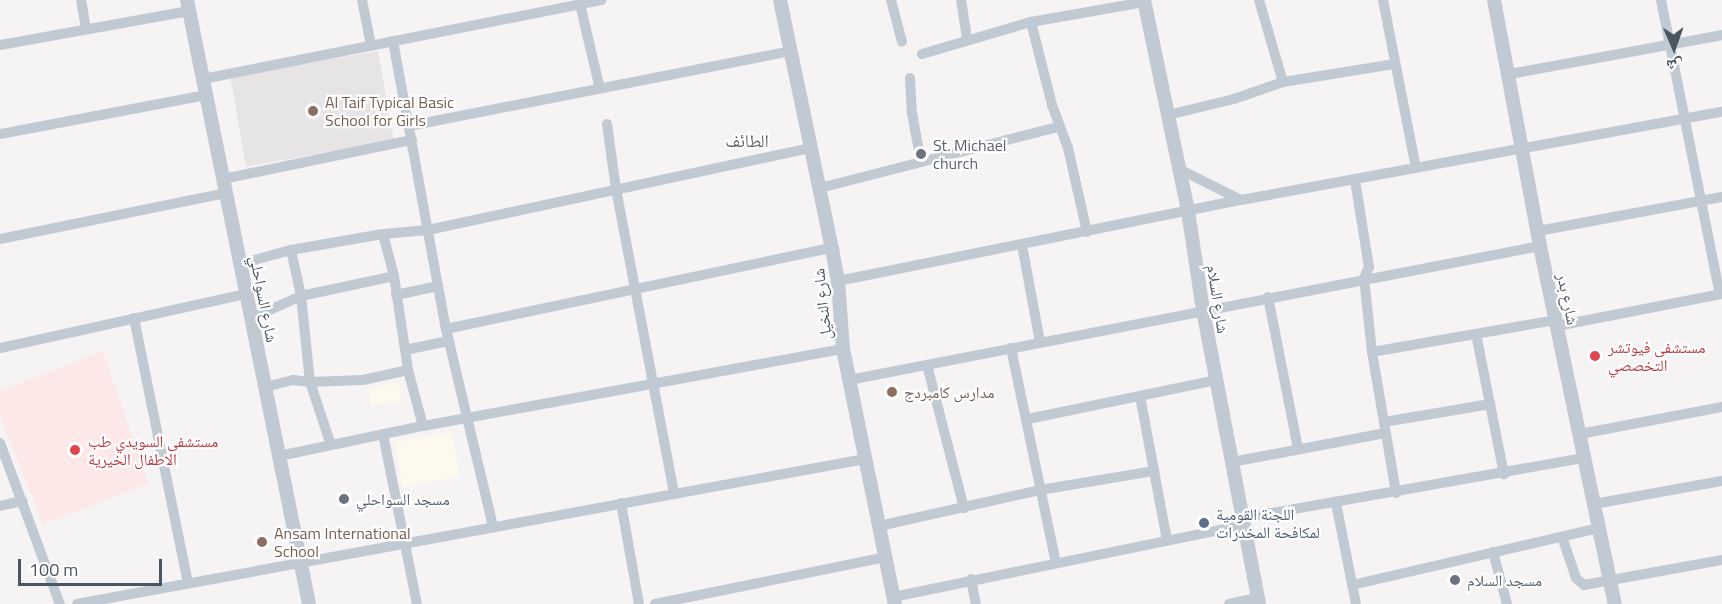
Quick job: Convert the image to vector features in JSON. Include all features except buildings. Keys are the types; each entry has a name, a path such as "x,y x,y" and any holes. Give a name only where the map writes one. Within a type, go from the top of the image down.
{"street":[{"path":"81,0 86,29"},
{"path":"362,0 371,45"},
{"path":"203,79 393,41 549,5 580,4 601,0"},
{"name":"شارع النخيل","path":"780,0 832,248 838,281 843,349 894,600"},
{"path":"891,0 902,42"},
{"path":"961,0 967,38"},
{"path":"1258,0 1282,82"},
{"path":"1383,0 1416,168"},
{"name":"شارع بدر","path":"1494,0 1510,74 1540,246 1614,604"},
{"path":"1371,352 1721,294 1660,0"},
{"path":"922,54 967,38 1031,22 1144,1"},
{"name":"شارع السلام","path":"1144,1 1188,211 1203,310 1259,601"},
{"path":"580,4 600,89"},
{"path":"0,45 86,29 188,6"},
{"name":"شارع السواحلي","path":"188,6 309,604"},
{"path":"1031,22 1058,127 1068,148 1087,232"},
{"path":"1510,74 1722,35"},
{"path":"393,41 448,341 493,527"},
{"path":"409,126 792,51"},
{"path":"1168,116 1225,102 1282,82 1394,64"},
{"path":"910,78 912,113 921,162"},
{"path":"0,134 206,96"},
{"path":"838,281 1241,200 1722,112"},
{"path":"607,124 616,189 674,494"},
{"path":"820,188 1058,127"},
{"path":"0,239 412,140"},
{"path":"240,264 291,250 383,234 428,230 812,148"},
{"path":"1179,169 1241,200"},
{"path":"1356,180 1369,267 1364,278 1371,352 1396,493"},
{"path":"1538,231 1722,197"},
{"path":"383,234 393,276 408,370 423,426"},
{"path":"1022,245 1040,342"},
{"path":"849,380 1364,278 1540,246"},
{"path":"446,329 832,248"},
{"path":"291,250 302,297 309,382 331,445"},
{"path":"251,318 302,297 393,276"},
{"path":"396,295 438,286"},
{"path":"0,348 246,294"},
{"path":"1268,297 1298,449"},
{"path":"134,318 188,584"},
{"path":"1476,334 1504,474"},
{"path":"405,350 448,341"},
{"path":"1011,348 1028,420 1056,563"},
{"path":"279,456 423,426 843,349"},
{"path":"927,365 964,508"},
{"path":"265,387 293,380 309,382 363,380 408,370"},
{"path":"1028,420 1216,380"},
{"path":"1140,396 1167,540"},
{"path":"1232,462 1490,404"},
{"path":"1580,434 1722,407"},
{"path":"383,434 417,604"},
{"path":"0,443 60,604"},
{"path":"894,600 971,579 1336,503 1584,458"},
{"path":"77,604 865,459"},
{"path":"879,526 1040,490 1154,471"},
{"path":"1594,504 1722,481"},
{"path":"0,506 22,501"},
{"path":"1336,503 1356,604"},
{"path":"621,504 639,604"},
{"path":"1352,585 1599,528"},
{"path":"1562,537 1579,582 1584,585 1722,560"},
{"path":"1493,552 1507,604"},
{"path":"655,604 885,557"},
{"path":"971,579 976,604"},
{"path":"1229,604 1259,601"}],"shaded area":[{"name":"Al Taif Typical Basic School for Girls","path":"378,51 394,141 246,167 230,77"},
{"name":"مستشفى السويدي طب الاطفال الخيرية","path":"103,351 148,484 43,524 0,416 0,391"},
{"path":"398,382 402,403 394,405 393,401 371,406 368,389"},
{"path":"452,432 460,476 403,486 395,442"}],"place":[{"name":"Al Taif Typical Basic School for Girls","path":"313,111"},
{"name":"St. Michael church","path":"921,154"},
{"name":"مستشفى فيوتشر التخصصي","path":"1595,356"},
{"name":"مدارس كامبردج","path":"892,392"},
{"name":"مستشفى السويدي طب الاطفال الخيرية","path":"75,450"},
{"name":"مسجد السواحلي","path":"344,499"},
{"name":"اللجنة القومية لمكافحة المخدرات","path":"1204,523"},
{"name":"Ansam International School","path":"262,542"},
{"name":"مسجد السلام","path":"1455,580"}],"district":[{"name":"الطائف","path":"747,141"}]}
